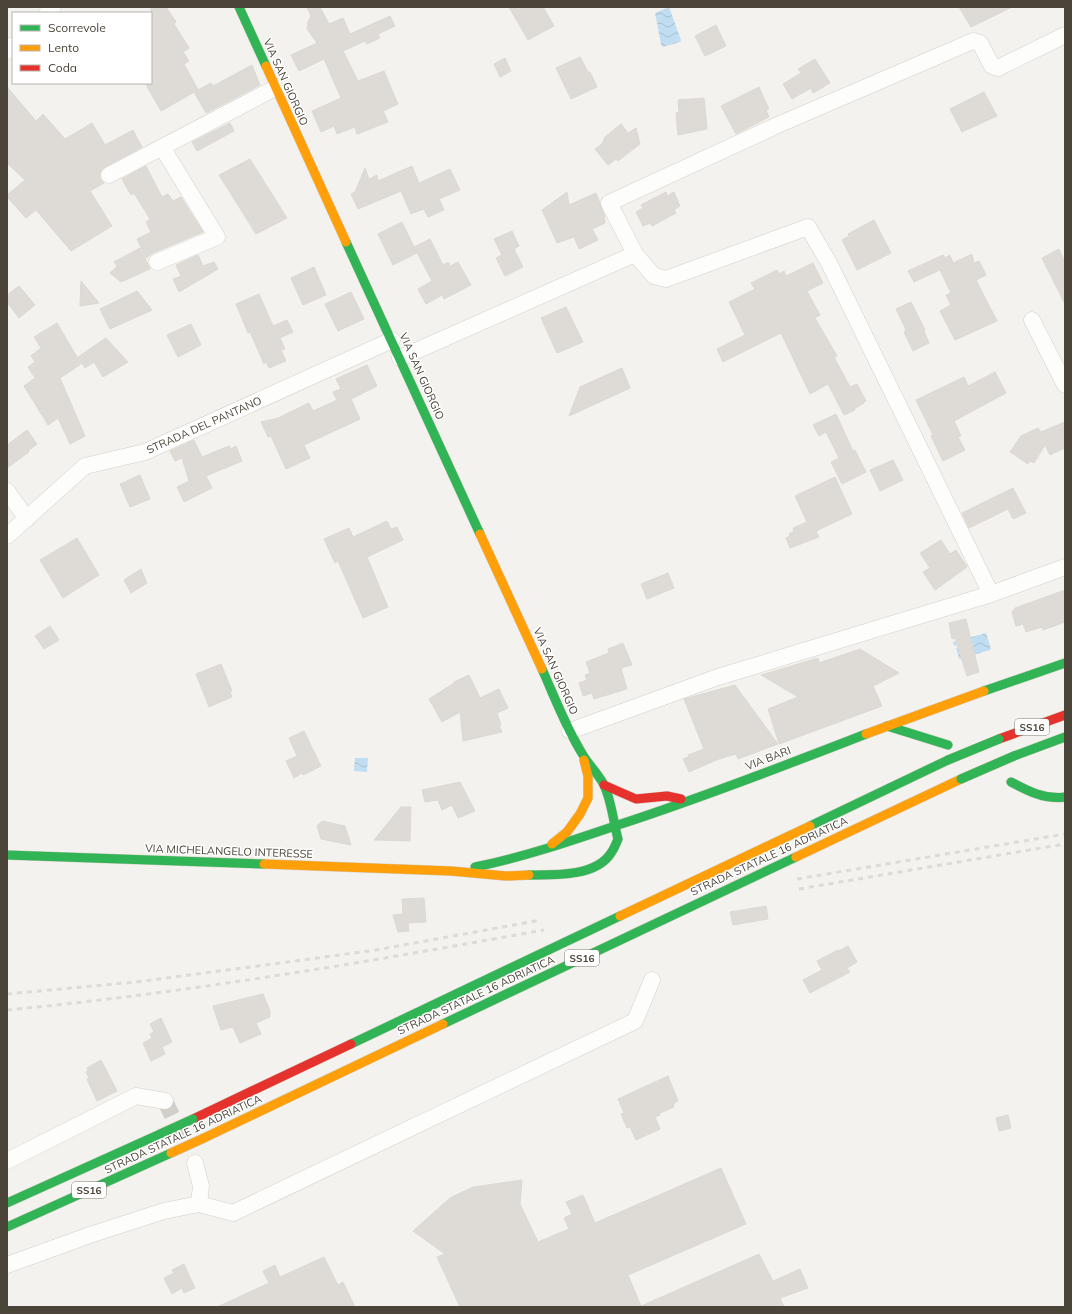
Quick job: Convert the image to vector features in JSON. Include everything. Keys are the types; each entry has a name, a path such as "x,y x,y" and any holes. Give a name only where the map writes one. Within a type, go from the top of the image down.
{"main road":[{"name":"VIA SAN GIORGIO","path":"239,7 570,731 583,755 604,785 612,808 614,826"},
{"name":"VIA BARI","path":"614,826 690,801 887,726 932,713 1010,681 1065,664"},
{"name":"STRADA STATALE 16 ADRIATICA","path":"7,1203 193,1119 948,760 999,739 1065,715"},
{"path":"887,726 948,744 941,731"},
{"name":"STRADA STATALE 16 ADRIATICA","path":"7,1228 204,1138 961,779 1014,756 1065,737"},
{"name":"VIA SAN GIORGIO","path":"547,849 567,832 580,814 588,798 588,776 583,755"},
{"path":"1011,782 1035,794 1058,799 1065,797"},
{"path":"604,785 636,799 667,796 690,801"},
{"path":"588,798 596,809"},
{"path":"604,818 614,826"},
{"name":"VIA MICHELANGELO INTERESSE","path":"7,855 450,872 506,876 548,875 581,872 600,864 611,854 618,840 614,826 547,849 485,865 450,872"}],"street":[{"path":"991,594 829,263 808,227 666,279 654,276 635,254 609,203 787,121 973,41 980,43 992,66 998,68 1065,35"},
{"path":"109,174 275,88"},
{"path":"157,262 217,237 162,147"},
{"path":"400,358 635,254"},
{"path":"1032,320 1065,385"},
{"name":"STRADA DEL PANTANO","path":"7,536 85,466 145,452 392,340"},
{"path":"7,491 26,519"},
{"path":"570,731 718,677 991,594 1065,567"},
{"path":"7,1265 164,1211 200,1204 232,1213 635,1021 652,980"},
{"path":"7,1161 136,1096 165,1101"},
{"path":"195,1163 201,1186 200,1204"}],"water":[{"path":"669,7 681,40 680,42 663,47 661,44 655,13"},
{"path":"986,633 991,649 990,650 960,659 959,658 956,648 959,647 958,644 954,646 953,642"},
{"path":"355,758 368,758 367,772 354,771"}],"building":[{"path":"151,7 166,7 176,22 174,24 189,48 183,52 189,61 184,64 198,90 161,111 146,84 152,84"},
{"path":"307,7 320,7 329,24 343,18 350,34 390,16 395,26 378,34 380,38 367,44 365,41 343,51 358,81 384,71 398,104 383,111 388,122 357,134 355,127 337,134 334,126 321,132 312,111 341,98 324,59 299,71 291,55 317,43 307,29 311,16"},
{"path":"509,7 543,7 554,26 528,40"},
{"path":"959,7 1012,7 971,27"},
{"path":"716,25 726,46 705,56 695,36"},
{"path":"580,57 588,72 590,72 597,87 571,99 556,68"},
{"path":"505,58 511,71 500,77 494,64"},
{"path":"815,59 830,83 813,93 811,88 792,99 783,84 801,73 798,69"},
{"path":"252,65 260,85 206,113 194,92 211,83 213,86"},
{"path":"7,87 36,121 43,114 65,139 92,123 105,145 133,130 142,147 101,170 100,179 104,183 90,191 112,226 71,251 36,210 26,218 7,197 7,195 25,180 7,163"},
{"path":"759,87 769,109 766,110 769,117 736,134 721,106"},
{"path":"984,92 997,116 962,132 950,109"},
{"path":"704,98 707,129 678,135 676,113 679,112 678,100"},
{"path":"230,123 234,131 197,151 192,142"},
{"path":"621,124 628,133 636,128 640,144 618,161 616,159 608,165 595,149 602,144 605,137"},
{"path":"250,159 287,218 256,234 219,175"},
{"path":"146,166 162,197 168,194 173,201 181,197 203,232 153,253 146,258 137,239 151,232 146,222 150,219 134,193 131,195 122,179"},
{"path":"412,166 419,183 450,169 460,190 439,199 444,210 428,217 424,209 411,214 401,191 358,209 351,194 355,192 365,168 369,179 377,175 378,181"},
{"path":"567,192 569,205 596,193 604,214 605,223 592,229 598,240 579,249 574,237 557,243 542,210"},
{"path":"666,192 667,196 674,192 680,206 674,210 676,213 652,226 650,223 643,226 636,212 643,208 641,205"},
{"path":"874,220 891,253 857,270 842,240 849,236 848,234"},
{"path":"402,222 417,253 393,265 378,234"},
{"path":"512,231 519,246 514,249 523,267 505,276 496,258 502,255 494,239"},
{"path":"430,239 443,265 448,262 450,266 458,262 471,285 444,299 442,295 426,304 418,289 432,281 414,247"},
{"path":"140,248 150,269 121,282 110,273 117,266 114,262"},
{"path":"1059,249 1065,262 1065,304 1042,258"},
{"path":"972,254 974,263 979,261 986,275 976,280 997,321 955,340 940,311 951,305 946,295 951,293 940,270 914,282 908,271 943,255 945,258 950,255 953,263"},
{"path":"198,255 203,266 214,262 218,269 179,292 173,279 181,276 176,265"},
{"path":"813,263 823,283 807,291 820,315 815,318 837,356 834,357 850,387 857,384 866,401 854,409 855,410 844,415 828,384 810,394 781,333 723,362 717,349 745,335 729,302 755,289 751,283 777,270 779,274 784,271 786,276"},
{"path":"314,267 326,295 303,305 291,278"},
{"path":"81,281 99,303 80,306"},
{"path":"19,286 35,305 19,318 7,302 7,295"},
{"path":"137,291 152,310 110,329 100,309"},
{"path":"351,292 364,319 338,331 325,304"},
{"path":"259,294 273,326 287,320 293,332 280,338 285,349 281,350 286,361 269,368 266,362 264,364 250,332 248,333 236,304"},
{"path":"911,302 925,330 924,331 929,343 913,351 904,332 906,330 896,309"},
{"path":"566,307 583,342 557,353 541,318"},
{"path":"57,323 81,364 60,378 85,436 70,444 58,418 48,425 24,386 35,378 28,367 35,362 31,356 41,348 34,337"},
{"path":"191,324 201,345 178,357 167,335"},
{"path":"106,338 128,362 103,377 94,362 85,368 78,357"},
{"path":"367,365 377,386 351,399 360,419 304,445 310,458 286,469 271,436 268,437 261,422 278,418 309,403 313,411 337,400 333,392 341,389 336,379"},
{"path":"622,368 630,388 569,416 580,387"},
{"path":"995,372 1006,393 954,421 961,436 958,437 965,450 943,461 931,436 933,435 916,400 964,377 968,386"},
{"path":"836,414 853,451 855,450 866,472 842,484 831,462 839,458 826,432 819,436 813,425"},
{"path":"1065,422 1065,448 1050,455 1045,445 1034,463 1030,461 1028,464 1010,452 1021,436 1038,428 1041,432"},
{"path":"27,430 37,444 28,451 29,452 7,468 7,445"},
{"path":"194,440 202,457 229,446 231,449 236,446 242,461 206,476 212,488 184,502 177,487 189,481 182,458 175,461 170,451"},
{"path":"893,460 903,480 880,491 870,470"},
{"path":"140,475 150,499 130,507 120,484"},
{"path":"835,477 852,514 816,531 819,537 790,548 786,538 794,531 793,528 807,522 795,496"},
{"path":"1013,488 1026,513 1013,519 1008,509 969,528 962,513"},
{"path":"387,521 391,529 397,527 403,540 367,557 388,607 363,618 338,561 335,563 324,539 349,528 353,537"},
{"path":"77,538 99,575 63,598 40,560"},
{"path":"941,540 950,554 956,550 967,567 935,590 923,572 930,568 920,553"},
{"path":"141,569 147,583 131,593 124,580"},
{"path":"668,573 674,588 647,599 641,584"},
{"path":"1065,590 1065,622 1043,630 1042,627 1026,632 1023,624 1016,626 1012,612 1015,608"},
{"path":"966,619 979,672 967,676 955,638 952,639 949,623"},
{"path":"50,626 59,640 44,649 35,636"},
{"path":"623,643 632,665 621,668 627,689 594,699 592,693 583,696 579,683 587,680 585,675 590,673 586,662 609,653 608,649"},
{"path":"860,649 899,673 873,686 882,706 779,744 768,709 798,697 761,675 818,658 819,663"},
{"path":"221,664 232,691 230,692 232,697 209,707 196,674"},
{"path":"469,675 480,698 499,689 508,708 497,713 502,732 463,741 460,712 442,722 429,699 454,682"},
{"path":"735,685 778,744 738,759 736,754 719,759 689,772 683,759 689,757 688,755 704,749 684,699"},
{"path":"304,731 321,766 303,775 302,773 294,778 286,761 297,756 289,738"},
{"path":"460,782 475,811 458,818 452,805 442,810 438,800 425,802 422,790"},
{"path":"401,807 411,807 410,841 374,840"},
{"path":"322,821 345,826 351,845 321,839 317,826"},
{"path":"424,898 426,922 408,923 409,931 398,932 393,915 403,914 402,899"},
{"path":"766,906 768,919 733,925 730,912"},
{"path":"848,946 857,962 847,968 850,972 810,993 803,980 822,970 817,961"},
{"path":"263,994 270,1011 270,1017 256,1023 261,1034 240,1043 233,1027 221,1030 213,1006"},
{"path":"161,1018 172,1042 162,1047 165,1054 151,1061 143,1043 152,1038 150,1034 154,1032 150,1024"},
{"path":"101,1060 117,1091 97,1101 87,1079 89,1078 86,1072 88,1071 87,1068"},
{"path":"668,1076 678,1101 673,1104 674,1107 660,1113 660,1115 655,1117 660,1129 636,1140 630,1127 627,1128 621,1114 624,1113 618,1099"},
{"path":"1008,1115 1011,1128 999,1131 996,1118"},
{"path":"721,1168 746,1224 628,1275 641,1306 759,1254 773,1281 800,1269 808,1288 780,1298 784,1307 460,1307 437,1257 445,1254 413,1231 450,1198 473,1187 522,1180 520,1204 538,1242 569,1229 564,1218 572,1214 566,1202 583,1195 595,1223"},
{"path":"324,1257 338,1285 343,1282 355,1307 217,1307 269,1283 263,1271 275,1265 280,1277"},
{"path":"184,1264 195,1288 184,1293 182,1288 172,1294 164,1278 174,1273 172,1270"}],"tunnel":[{"path":"165,1101 182,1136"}],"railway":[{"path":"797,879 1065,834"},
{"path":"799,889 1065,844"},
{"path":"7,994 136,982 376,950 541,920"},
{"path":"7,1010 209,986 410,954 544,930"}],"traffic: fast":[{"path":"239,7 266,66"},
{"path":"346,242 480,534"},
{"path":"984,691 1065,663"},
{"path":"529,875 573,873 585,871 595,867 604,861 611,853 618,839 607,791 585,759 571,734 542,669"},
{"path":"887,726 948,745"},
{"path":"475,867 547,848 649,815 866,734"},
{"path":"1014,756 1065,737"},
{"path":"948,760 999,739"},
{"path":"961,779 1014,756"},
{"path":"810,826 948,760"},
{"path":"1011,782 1044,796 1058,798 1065,797"},
{"path":"7,855 264,864"},
{"path":"443,1024 796,857"},
{"path":"351,1044 620,916"},
{"path":"160,1134 193,1119"},
{"path":"7,1203 160,1134"},
{"path":"7,1227 171,1153"}],"traffic: slow":[{"path":"266,66 346,242"},
{"path":"480,534 542,669"},
{"path":"866,734 984,691"},
{"path":"552,844 567,832 580,814 588,798 588,776 584,760"},
{"path":"796,857 961,779"},
{"path":"620,916 810,826"},
{"path":"264,864 451,871 506,876 529,875"},
{"path":"204,1138 443,1024"},
{"path":"171,1153 204,1138"}],"traffic: jam":[{"path":"999,739 1065,715"},
{"path":"604,785 636,799 667,796 681,799"},
{"path":"193,1119 351,1044"}]}
